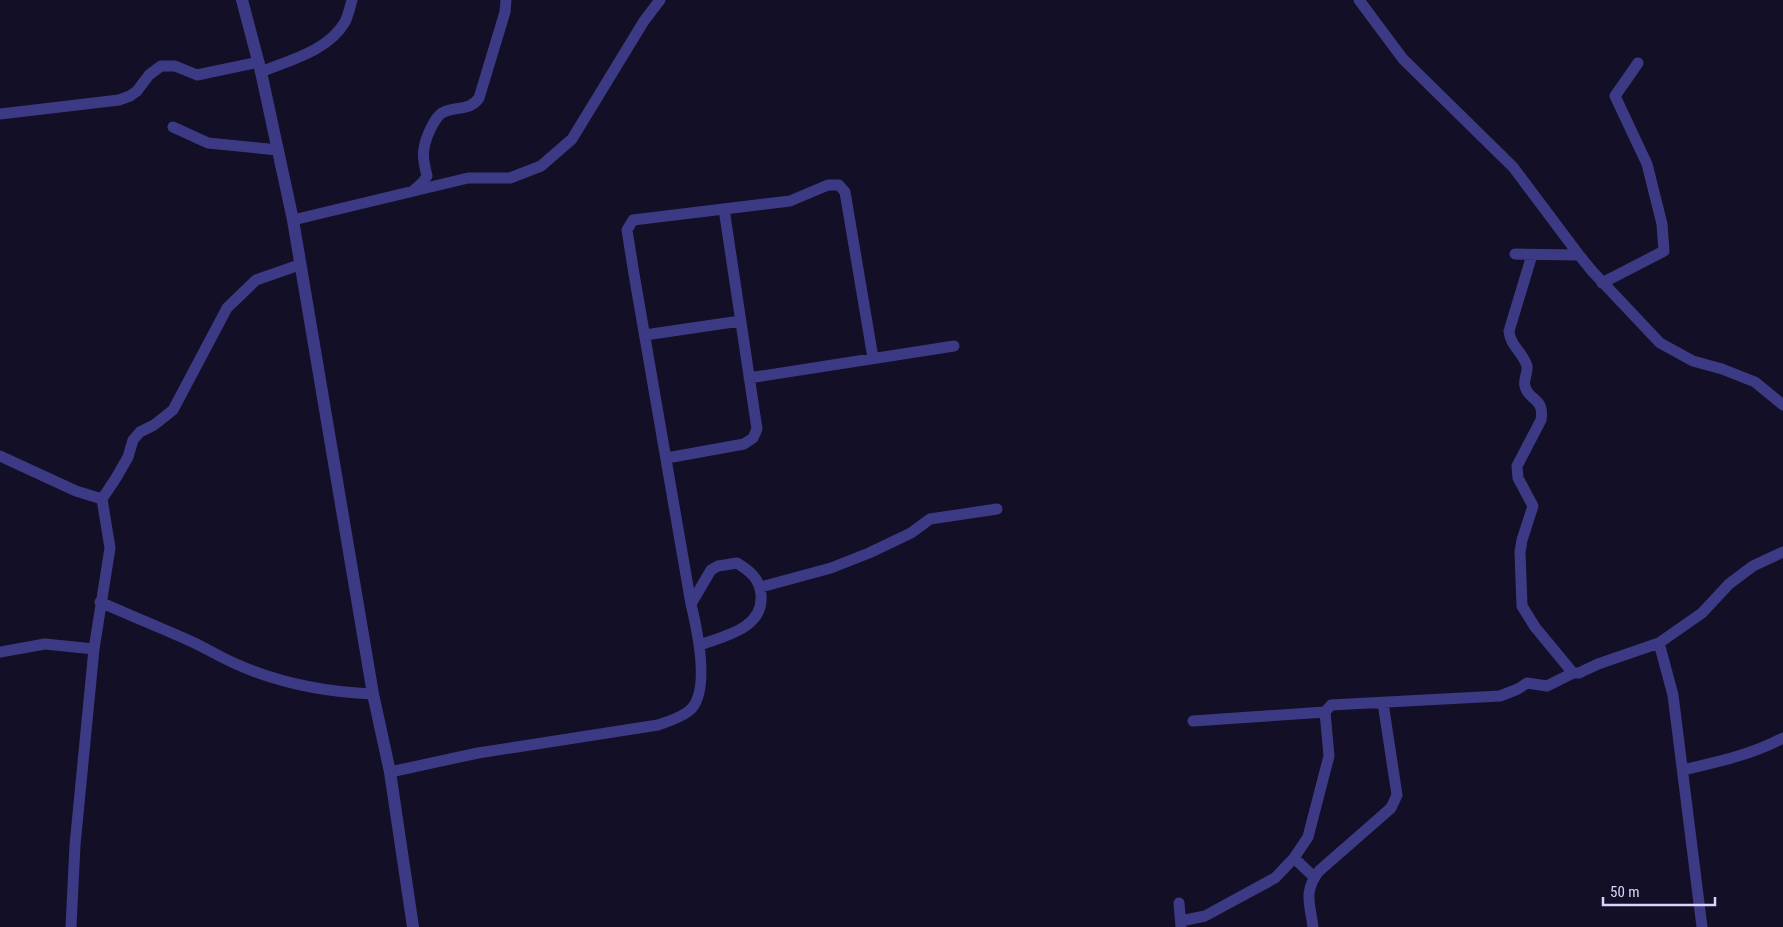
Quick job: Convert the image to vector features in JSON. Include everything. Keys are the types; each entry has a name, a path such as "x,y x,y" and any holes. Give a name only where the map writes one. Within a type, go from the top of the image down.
{"street":[{"path":"242,0 260,67 293,220 299,265 374,694 390,772 413,927"},
{"path":"0,114 119,100 137,91 149,75 162,66 175,66 197,75 260,67 318,48 334,37 346,21 352,0"},
{"path":"412,192 423,182 426,176 424,148 434,123 440,114 446,111 470,107 479,98 505,12 506,0"},
{"path":"293,220 468,178 510,178 542,166 572,139 644,20 660,0"},
{"path":"1359,0 1403,59 1513,167 1602,283 1660,343 1693,361 1722,369 1755,382 1783,405"},
{"path":"1602,283 1664,251 1662,224 1646,164 1615,96 1638,63"},
{"path":"173,127 208,143 278,150"},
{"path":"390,772 478,753 658,725 676,718 691,709 699,692 700,645 691,604 627,230 633,220 790,201 828,184 840,185 844,192 873,358"},
{"path":"667,458 744,444 753,438 757,429 724,209"},
{"path":"1515,254 1579,255"},
{"path":"1532,255 1509,331 1510,340 1520,353 1527,367 1524,385 1527,391 1542,406 1541,420 1517,466 1518,478 1533,506 1520,552 1522,606 1535,627 1573,673"},
{"path":"71,927 75,845 94,649 110,548 102,499 128,457 133,440 140,432 154,425 173,410 227,308 256,280 299,265"},
{"path":"645,335 740,321"},
{"path":"749,378 954,346"},
{"path":"0,456 76,491 102,499"},
{"path":"761,587 831,568 870,553 911,534 930,519 996,509"},
{"path":"1193,721 1324,712 1331,705 1500,696 1527,683 1547,686 1573,673 1579,673 1658,642 1702,613 1729,584 1753,566 1783,552"},
{"path":"691,604 711,570 718,566 737,562 752,572 761,587 762,605 757,616 746,627 700,645"},
{"path":"100,602 190,641 236,664 270,677 331,691 374,694"},
{"path":"1658,642 1673,694 1702,927"},
{"path":"0,652 45,644 94,649"},
{"path":"1313,927 1308,893 1310,883 1319,871 1391,808 1396,801 1397,795 1382,703"},
{"path":"1179,903 1181,924 1205,916 1275,878 1294,858 1308,837 1329,756 1324,712"},
{"path":"1682,770 1730,760 1769,746 1783,738"},
{"path":"1294,858 1314,877"}]}
